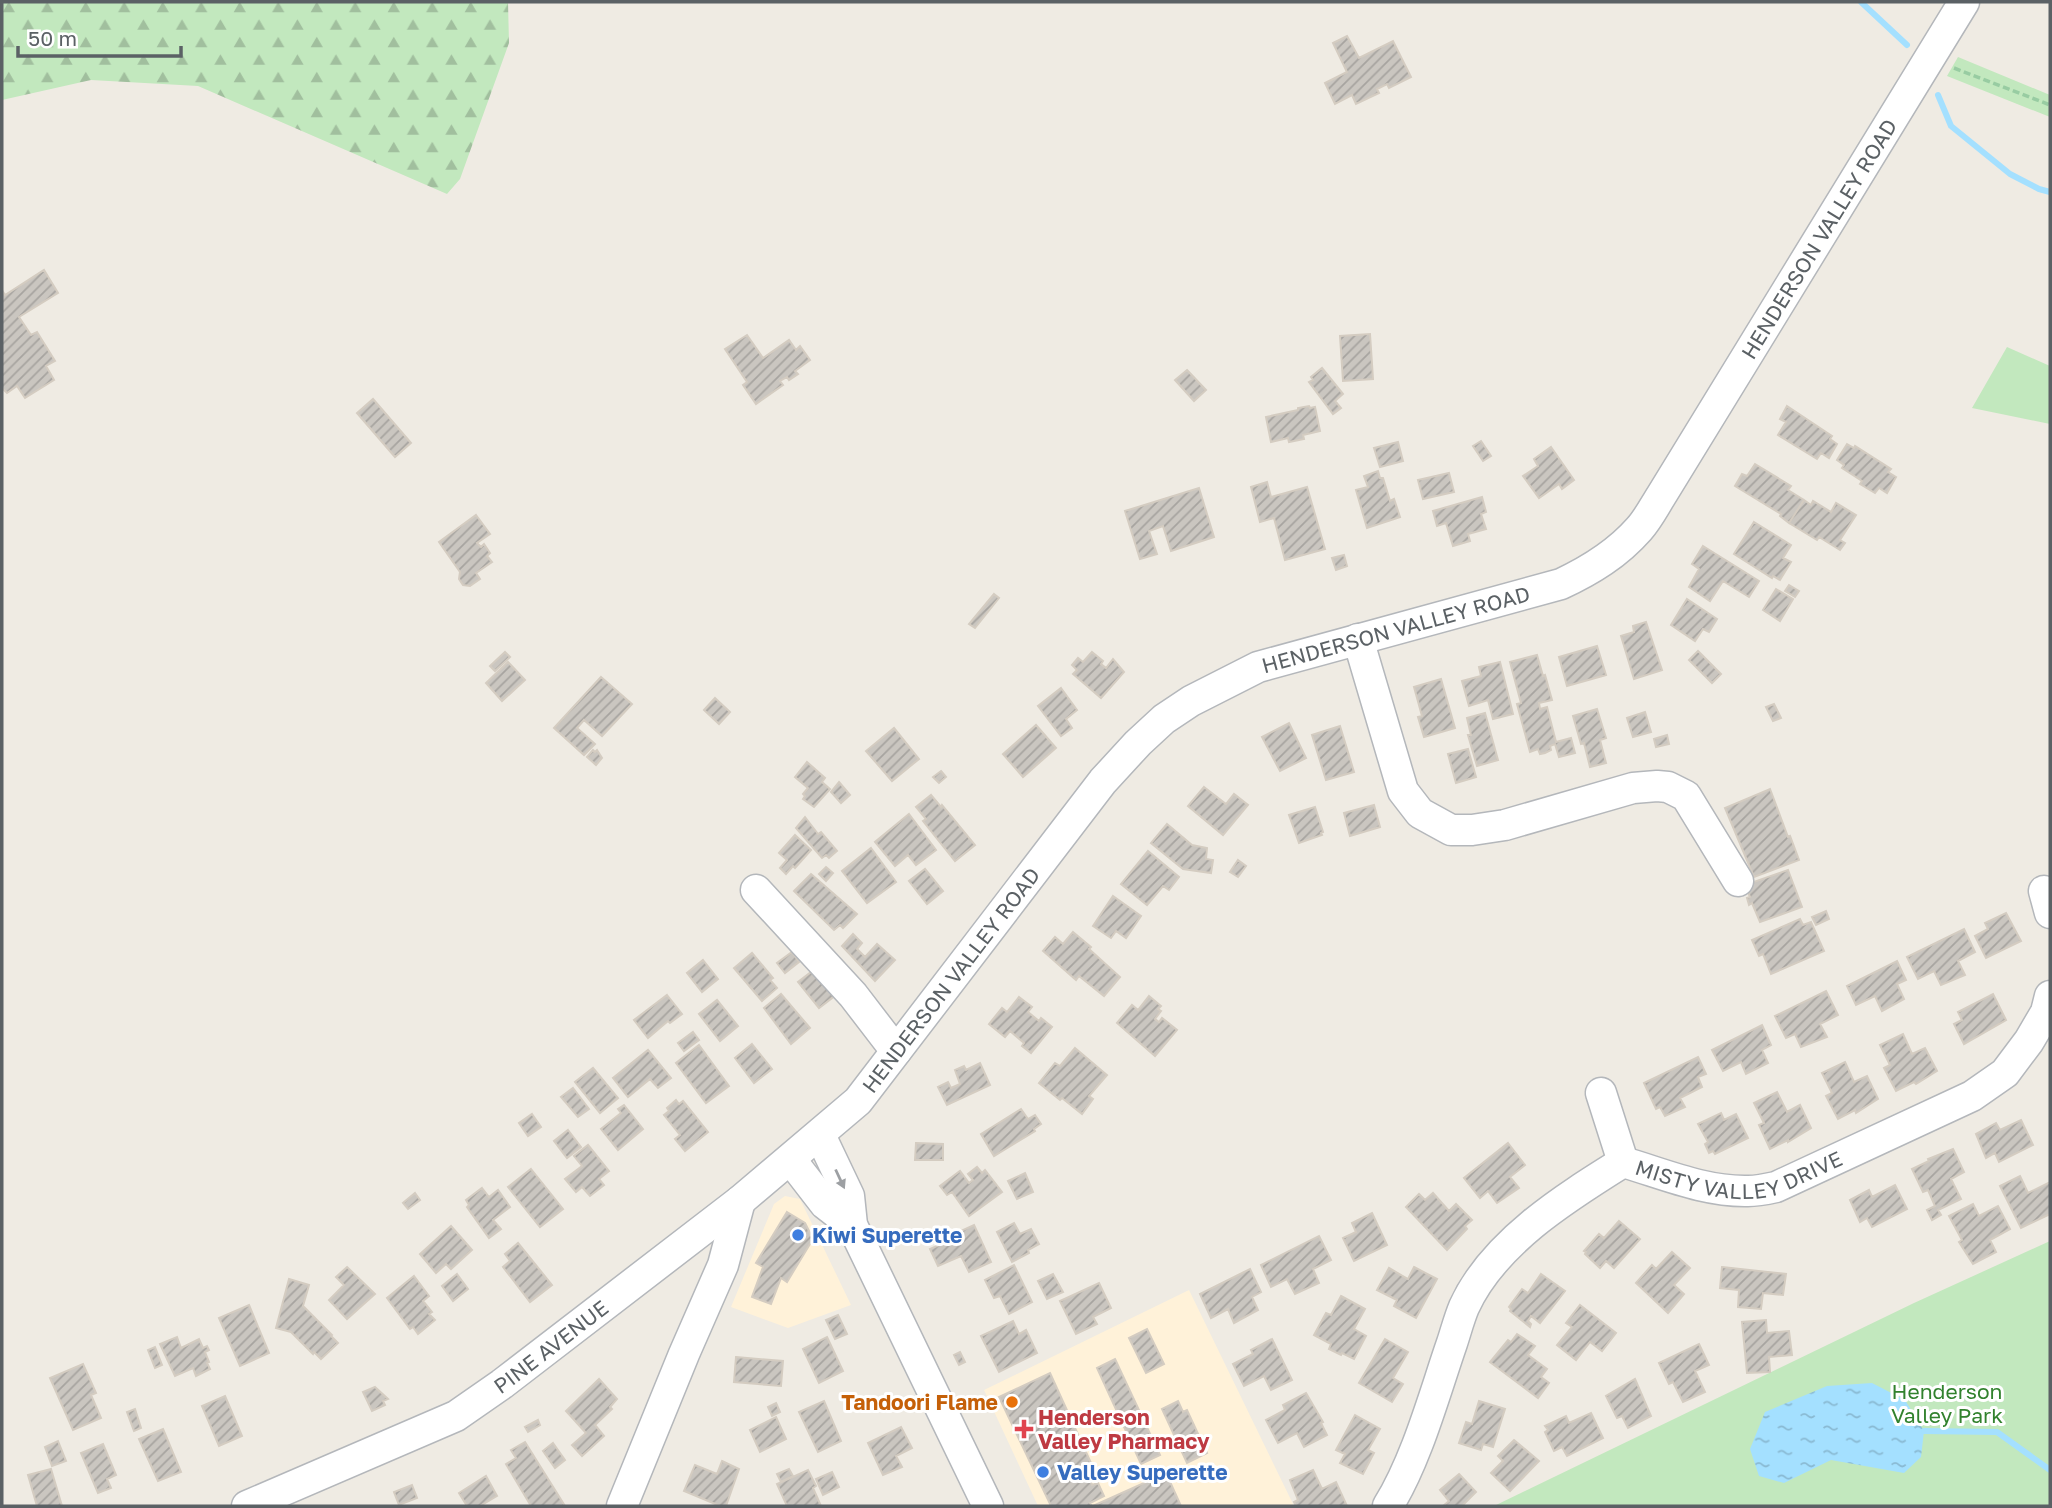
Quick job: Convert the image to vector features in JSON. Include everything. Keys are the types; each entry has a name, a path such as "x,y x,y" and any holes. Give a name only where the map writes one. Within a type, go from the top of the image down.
{"street":[{"name":"HENDERSON VALLEY ROAD","path":"820,1135 858,1101 1103,781 1164,719 1191,701 1258,667 1561,584 1591,570 1613,554 1640,528 1964,2"},
{"path":"1358,639 1403,792 1420,813 1451,830 1472,830 1505,825 1633,788 1668,788 1686,796 1738,881"},
{"path":"756,890 853,995 896,1051"},
{"name":"MISTY VALLEY DRIVE","path":"1388,1506 1412,1457 1464,1307 1487,1268 1536,1222 1623,1162 1687,1182 1725,1190 1752,1192 1776,1187 1972,1096 2005,1073 2046,1012 2050,996"},
{"path":"1601,1093 1623,1162"},
{"path":"820,1135 849,1196 852,1225 988,1506"},
{"name":"PINE AVENUE","path":"247,1506 456,1416 687,1243 820,1135"},
{"path":"791,1160 825,1204 852,1225"},
{"path":"622,1506 723,1265 740,1202"},
{"path":"684,1354 697,1305 701,1272 687,1243"}],"path":[{"path":"1946,63 1965,73 2050,105"}],"shaded area":[{"path":"785,1196 800,1199 851,1305 788,1328 731,1307 774,1204"},
{"path":"1189,1290 1294,1506 1038,1506 984,1390"}],"green space":[{"path":"2,2 508,2 509,43 460,179 447,194 198,86 91,80 2,100"},
{"path":"1958,57 2050,95 2050,117 1947,76"},
{"path":"2007,347 2050,366 2050,424 1972,408"},
{"name":"Henderson Valley Park","path":"2050,1241 2050,1506 1494,1506 1914,1303"}],"water":[{"path":"1872,1383 1905,1400 1924,1431 1921,1457 1904,1473 1831,1460 1784,1483 1759,1476 1750,1449 1765,1412 1827,1386"}],"building":[{"path":"1347,36 1359,58 1393,41 1411,77 1389,88 1387,84 1377,89 1379,93 1356,104 1352,95 1335,104 1325,83 1347,72 1333,43"},
{"path":"44,270 58,293 19,317 31,335 37,332 55,361 46,366 54,380 25,398 17,386 7,393 2,388 2,290 5,295"},
{"path":"1370,334 1373,379 1343,381 1340,336"},
{"path":"747,335 763,358 789,340 796,350 800,346 810,360 795,371 798,374 789,380 787,377 780,381 783,385 756,404 743,385 747,382 725,349"},
{"path":"1322,368 1343,394 1335,401 1341,408 1333,414 1309,382"},
{"path":"1187,370 1206,390 1194,401 1175,380"},
{"path":"373,399 411,443 395,457 357,413"},
{"path":"1309,406 1315,407 1320,431 1303,435 1304,439 1289,442 1288,438 1271,442 1266,417"},
{"path":"1787,406 1832,436 1830,439 1837,444 1829,458 1821,453 1817,459 1778,435 1786,422 1780,419"},
{"path":"1481,441 1491,456 1483,461 1473,446"},
{"path":"1398,442 1403,461 1380,467 1374,448"},
{"path":"1847,444 1854,448 1855,446 1891,469 1888,472 1896,477 1887,493 1879,488 1875,493 1842,468 1844,465 1837,460"},
{"path":"1551,447 1574,480 1562,489 1559,484 1539,498 1523,476 1538,466 1534,459"},
{"path":"1755,464 1791,486 1788,490 1804,500 1789,523 1781,514 1735,486 1742,474 1747,476"},
{"path":"1378,471 1390,501 1394,499 1400,517 1367,528 1356,490 1368,487 1364,476"},
{"path":"1449,473 1454,492 1423,499 1418,480"},
{"path":"1267,482 1271,497 1307,487 1325,549 1285,560 1274,518 1260,522 1251,487"},
{"path":"1199,488 1214,537 1171,551 1163,526 1149,531 1157,554 1140,559 1125,511"},
{"path":"1482,497 1486,512 1481,514 1486,529 1468,534 1470,541 1453,546 1446,523 1437,526 1433,511"},
{"path":"1804,500 1811,505 1813,501 1831,512 1836,503 1856,515 1840,540 1845,543 1840,550 1789,523"},
{"path":"476,515 490,534 477,543 481,547 484,544 490,553 487,556 492,562 476,573 480,579 470,586 463,585 459,579 460,572 439,542"},
{"path":"1754,522 1791,545 1783,558 1791,562 1780,580 1773,576 1772,578 1734,554"},
{"path":"1703,546 1759,581 1749,597 1723,581 1710,601 1689,587 1699,569 1692,564"},
{"path":"1344,555 1347,566 1336,570 1332,558"},
{"path":"1789,585 1799,591 1795,597 1785,591"},
{"path":"1776,589 1793,599 1780,621 1763,610"},
{"path":"994,594 999,598 975,628 969,624"},
{"path":"1687,599 1717,619 1709,632 1703,629 1695,641 1671,625"},
{"path":"1646,622 1662,670 1634,679 1621,636 1634,632 1633,626"},
{"path":"1597,646 1606,675 1567,686 1559,657"},
{"path":"1698,651 1721,674 1712,683 1689,660"},
{"path":"505,652 510,657 495,671 490,666"},
{"path":"1092,652 1103,661 1101,664 1106,668 1113,659 1124,672 1101,698 1073,674 1077,670 1072,665 1078,658 1083,662"},
{"path":"1537,655 1552,700 1539,703 1540,709 1547,707 1556,742 1571,738 1575,753 1559,757 1555,744 1545,753 1540,754 1538,749 1530,752 1517,704 1521,703 1510,662"},
{"path":"508,662 525,680 502,701 486,683"},
{"path":"1500,662 1513,714 1493,719 1488,700 1469,706 1462,681 1481,676 1479,667"},
{"path":"601,677 632,704 602,736 584,720 577,728 595,744 584,755 554,728"},
{"path":"1441,679 1455,728 1424,737 1418,717 1422,716 1414,687"},
{"path":"1061,688 1077,710 1066,719 1072,728 1061,736 1038,706"},
{"path":"715,698 730,712 719,724 704,710"},
{"path":"1774,704 1781,718 1773,721 1766,707"},
{"path":"1597,709 1606,738 1600,740 1606,763 1590,767 1573,716"},
{"path":"1645,712 1651,732 1633,737 1627,718"},
{"path":"1485,713 1498,760 1477,766 1468,735 1471,735 1467,718"},
{"path":"1289,723 1306,758 1280,771 1262,737"},
{"path":"1036,725 1056,748 1023,777 1003,754"},
{"path":"1340,726 1354,772 1326,780 1312,735"},
{"path":"894,728 919,759 892,781 866,751"},
{"path":"1667,735 1669,744 1656,747 1654,739"},
{"path":"1468,749 1476,777 1456,783 1448,754"},
{"path":"593,750 597,750 602,758 596,765 587,757"},
{"path":"807,762 825,778 822,782 830,789 814,807 803,799 808,788 795,777"},
{"path":"941,771 946,777 939,783 933,777"},
{"path":"839,782 850,795 841,803 831,792"},
{"path":"1204,787 1226,804 1234,794 1248,805 1223,835 1188,806"},
{"path":"1770,789 1799,860 1754,877 1725,808"},
{"path":"931,795 975,845 955,861 923,821 926,819 916,807"},
{"path":"1374,805 1380,827 1350,836 1344,813"},
{"path":"1315,807 1322,835 1299,843 1289,815"},
{"path":"909,814 936,850 916,865 908,855 895,866 875,842"},
{"path":"805,817 818,834 821,832 837,851 829,858 826,855 822,858 796,828"},
{"path":"1167,824 1192,845 1207,848 1206,859 1213,860 1211,873 1183,869 1151,843"},
{"path":"795,835 811,850 786,874 780,868 787,860 779,853"},
{"path":"871,848 896,882 867,903 842,871"},
{"path":"1148,851 1179,877 1169,890 1163,886 1147,905 1121,884"},
{"path":"1238,860 1246,866 1238,877 1230,872"},
{"path":"826,867 833,873 826,881 819,874"},
{"path":"925,869 943,891 927,904 909,881"},
{"path":"1788,870 1802,907 1760,922 1752,903 1749,905 1747,898 1750,897 1745,885"},
{"path":"811,874 857,914 843,928 840,925 834,930 794,891"},
{"path":"1113,896 1141,916 1126,938 1116,931 1111,938 1093,926"},
{"path":"1826,911 1829,919 1816,925 1812,917"},
{"path":"2006,913 2021,941 1986,958 1975,936 1988,929 1985,923"},
{"path":"1800,919 1803,925 1811,922 1824,951 1771,974 1763,954 1759,956 1752,940"},
{"path":"1964,929 1975,952 1958,961 1965,975 1941,985 1934,971 1918,979 1907,957"},
{"path":"1073,932 1120,977 1104,996 1079,976 1076,980 1043,951 1055,937 1063,944"},
{"path":"853,934 862,943 857,949 865,957 877,944 895,960 875,981 842,946"},
{"path":"792,952 799,962 785,973 777,963"},
{"path":"752,953 773,978 770,980 777,988 762,1001 734,968"},
{"path":"703,960 718,979 702,992 687,973"},
{"path":"1897,961 1906,980 1897,984 1904,999 1882,1011 1875,996 1856,1005 1847,986"},
{"path":"815,969 836,995 819,1008 798,982"},
{"path":"1826,991 1838,1015 1820,1024 1827,1037 1801,1047 1795,1034 1786,1038 1775,1016"},
{"path":"781,994 810,1028 791,1044 764,1008"},
{"path":"1993,994 2006,1020 1964,1044 1954,1024 1962,1020 1958,1012"},
{"path":"667,995 682,1014 670,1023 668,1021 648,1038 634,1020"},
{"path":"1149,996 1161,1006 1155,1019 1159,1022 1162,1018 1177,1030 1155,1056 1117,1023 1132,1005 1138,1010"},
{"path":"1019,997 1032,1007 1028,1012 1052,1027 1031,1053 1010,1031 1005,1037 989,1024 1002,1008 1007,1012"},
{"path":"717,1000 738,1026 720,1041 699,1014"},
{"path":"1762,1025 1771,1045 1762,1050 1768,1063 1746,1074 1741,1062 1723,1071 1712,1050"},
{"path":"693,1032 699,1040 684,1051 678,1043"},
{"path":"1903,1034 1912,1054 1925,1048 1937,1071 1916,1084 1914,1082 1896,1091 1884,1068 1890,1065 1880,1045"},
{"path":"752,1044 772,1069 754,1083 735,1058"},
{"path":"699,1045 729,1086 706,1103 676,1063"},
{"path":"1075,1048 1107,1075 1089,1096 1093,1099 1082,1114 1039,1083 1055,1063 1060,1066"},
{"path":"648,1050 671,1078 658,1088 650,1079 628,1097 613,1078"},
{"path":"1698,1057 1706,1074 1698,1077 1702,1087 1680,1098 1685,1107 1665,1116 1660,1107 1656,1109 1644,1083"},
{"path":"1845,1062 1854,1082 1867,1076 1878,1099 1856,1113 1855,1110 1838,1119 1826,1096 1832,1093 1822,1073"},
{"path":"980,1063 990,1085 947,1105 938,1087 948,1082 951,1088 960,1084 955,1070 964,1066 966,1070"},
{"path":"593,1068 618,1098 600,1113 575,1082"},
{"path":"573,1088 589,1109 578,1117 561,1097"},
{"path":"1777,1092 1787,1112 1800,1105 1811,1128 1770,1149 1759,1125 1764,1123 1754,1103"},
{"path":"676,1100 679,1104 683,1101 708,1132 685,1151 675,1139 680,1135 664,1115"},
{"path":"624,1105 643,1129 618,1150 601,1129 621,1113 618,1109"},
{"path":"1021,1109 1028,1119 1035,1115 1041,1124 1035,1131 994,1156 981,1134"},
{"path":"1721,1113 1724,1120 1736,1114 1748,1138 1715,1154 1713,1151 1709,1153 1705,1144 1708,1142 1698,1124"},
{"path":"532,1114 541,1127 528,1136 519,1123"},
{"path":"2021,1120 2033,1145 1999,1162 1995,1153 1986,1158 1976,1134 1996,1123 2000,1130"},
{"path":"568,1130 581,1147 567,1158 554,1141"},
{"path":"916,1143 943,1144 943,1160 915,1160"},
{"path":"1508,1143 1525,1165 1510,1177 1519,1188 1497,1203 1488,1191 1480,1198 1464,1178"},
{"path":"588,1145 609,1171 599,1179 604,1185 590,1196 582,1187 576,1192 565,1179 582,1166 574,1156"},
{"path":"1953,1149 1964,1172 1951,1179 1961,1199 1938,1210 1941,1215 1932,1220 1927,1210 1935,1206 1928,1190 1923,1192 1912,1169"},
{"path":"977,1167 982,1173 985,1170 1002,1192 969,1216 952,1192 947,1195 940,1186 960,1171 969,1183 973,1180 968,1174"},
{"path":"531,1169 563,1209 540,1227 508,1187"},
{"path":"1025,1173 1033,1192 1017,1199 1008,1181"},
{"path":"2020,1176 2028,1193 2050,1182 2050,1214 2021,1228 2000,1186"},
{"path":"1895,1185 1907,1209 1872,1227 1867,1218 1860,1222 1850,1200 1869,1190 1872,1197"},
{"path":"482,1188 489,1197 498,1190 510,1207 493,1220 501,1229 489,1238 467,1207 469,1205 466,1200"},
{"path":"415,1193 420,1200 408,1209 403,1203"},
{"path":"1433,1193 1449,1211 1456,1204 1472,1220 1447,1250 1406,1207 1419,1194 1425,1200"},
{"path":"1973,1204 1979,1216 1998,1206 2010,1229 1990,1240 1996,1252 1973,1264 1959,1242 1962,1240 1949,1216"},
{"path":"787,1212 805,1223 813,1239 787,1282 781,1278 771,1304 752,1297 763,1267 756,1263"},
{"path":"1372,1213 1387,1245 1354,1261 1343,1238 1356,1232 1352,1223"},
{"path":"1619,1221 1640,1239 1614,1268 1606,1261 1600,1268 1584,1251 1599,1234 1604,1238"},
{"path":"1014,1223 1020,1234 1031,1229 1039,1244 1012,1262 997,1232"},
{"path":"974,1225 991,1262 969,1272 961,1256 938,1266 930,1249 953,1239 952,1235"},
{"path":"451,1226 472,1250 451,1269 446,1264 436,1273 420,1254"},
{"path":"1319,1236 1331,1260 1313,1269 1319,1283 1295,1294 1287,1279 1271,1287 1261,1265"},
{"path":"518,1243 552,1285 530,1302 503,1267 510,1261 505,1254"},
{"path":"1672,1252 1690,1268 1674,1285 1684,1294 1668,1313 1636,1283 1652,1265 1656,1269"},
{"path":"1014,1265 1032,1302 1009,1314 1000,1296 994,1298 985,1280"},
{"path":"347,1267 375,1294 347,1319 329,1300 344,1285 336,1277"},
{"path":"1414,1267 1437,1279 1416,1318 1394,1306 1397,1300 1377,1290 1389,1268 1408,1279"},
{"path":"1722,1267 1786,1274 1783,1295 1763,1293 1761,1309 1738,1307 1739,1290 1720,1288"},
{"path":"1250,1269 1261,1292 1252,1297 1258,1310 1234,1323 1228,1309 1211,1318 1200,1294"},
{"path":"457,1274 468,1289 453,1301 442,1286"},
{"path":"1053,1274 1063,1292 1047,1299 1038,1281"},
{"path":"1541,1274 1565,1291 1540,1323 1531,1316 1528,1321 1530,1327 1510,1311 1509,1307 1522,1289 1528,1293"},
{"path":"414,1276 429,1296 423,1301 435,1320 418,1334 413,1327 410,1329 387,1298"},
{"path":"289,1279 309,1285 303,1306 338,1343 321,1359 291,1332 276,1328"},
{"path":"1099,1283 1111,1308 1093,1317 1097,1324 1076,1334 1060,1301"},
{"path":"1341,1296 1365,1309 1354,1329 1366,1336 1354,1359 1329,1349 1331,1344 1314,1335 1326,1313 1331,1315"},
{"path":"249,1305 269,1353 240,1366 219,1318"},
{"path":"1580,1305 1616,1333 1602,1351 1590,1342 1576,1360 1557,1345 1572,1327 1566,1323"},
{"path":"838,1315 847,1334 835,1339 826,1320"},
{"path":"1766,1320 1767,1333 1789,1331 1792,1355 1769,1357 1770,1372 1747,1373 1742,1322"},
{"path":"1013,1321 1019,1334 1026,1330 1037,1353 999,1372 981,1336"},
{"path":"1147,1329 1164,1364 1146,1373 1129,1338"},
{"path":"1517,1334 1535,1346 1528,1355 1547,1369 1541,1377 1549,1383 1538,1398 1490,1362 1508,1340 1511,1342"},
{"path":"177,1337 181,1348 199,1339 203,1348 207,1346 209,1350 205,1352 210,1369 196,1376 193,1368 175,1376 160,1344"},
{"path":"827,1337 843,1371 819,1383 803,1349"},
{"path":"1272,1339 1292,1380 1271,1390 1264,1376 1244,1386 1233,1364 1253,1354 1251,1350"},
{"path":"1385,1339 1408,1352 1393,1378 1403,1384 1392,1402 1359,1383"},
{"path":"1699,1344 1709,1365 1695,1371 1705,1392 1683,1402 1673,1382 1669,1384 1659,1363"},
{"path":"155,1347 162,1365 155,1368 148,1350"},
{"path":"960,1352 965,1362 959,1365 954,1355"},
{"path":"736,1357 783,1361 781,1386 734,1382"},
{"path":"1115,1359 1160,1455 1141,1464 1097,1368"},
{"path":"83,1364 96,1393 91,1395 101,1418 73,1430 50,1378"},
{"path":"1050,1373 1096,1474 1089,1477 1092,1485 1098,1483 1104,1496 1090,1503 1092,1506 1051,1506 999,1397"},
{"path":"599,1379 617,1399 610,1407 612,1409 595,1425 604,1436 582,1456 572,1445 586,1433 566,1411"},
{"path":"1635,1379 1651,1416 1628,1428 1622,1416 1617,1418 1606,1396"},
{"path":"375,1387 388,1399 383,1401 385,1405 372,1411 363,1392"},
{"path":"1306,1393 1323,1422 1321,1423 1327,1435 1304,1447 1297,1433 1278,1443 1266,1420 1285,1410 1283,1405"},
{"path":"225,1396 242,1436 219,1446 202,1406"},
{"path":"824,1401 841,1441 818,1452 799,1412"},
{"path":"1178,1401 1183,1412 1187,1410 1207,1453 1187,1463 1162,1409"},
{"path":"1479,1401 1505,1409 1493,1447 1483,1444 1481,1450 1459,1443 1466,1422 1472,1424"},
{"path":"776,1403 780,1412 772,1416 768,1407"},
{"path":"135,1409 141,1428 134,1431 127,1412"},
{"path":"1591,1413 1603,1438 1567,1456 1562,1447 1554,1451 1545,1426 1566,1416 1569,1423"},
{"path":"1355,1415 1380,1429 1368,1450 1374,1453 1363,1474 1340,1463 1345,1454 1336,1450"},
{"path":"776,1417 786,1439 760,1452 750,1430"},
{"path":"538,1420 540,1425 528,1432 525,1427"},
{"path":"901,1427 912,1448 896,1456 902,1467 883,1475 868,1443"},
{"path":"163,1429 181,1472 158,1481 139,1439"},
{"path":"1514,1440 1539,1461 1510,1491 1491,1473 1503,1461 1498,1456"},
{"path":"58,1441 66,1461 52,1466 45,1447"},
{"path":"525,1442 565,1506 531,1506 506,1464 516,1458 511,1450"},
{"path":"553,1443 565,1460 555,1468 543,1451"},
{"path":"103,1444 116,1475 107,1479 111,1488 98,1493 81,1453"},
{"path":"722,1461 739,1469 726,1506 684,1491 695,1465 717,1474"},
{"path":"51,1469 62,1506 37,1506 28,1475"},
{"path":"789,1469 793,1476 781,1482 777,1474"},
{"path":"808,1470 821,1506 787,1506 777,1484"},
{"path":"1313,1470 1322,1489 1336,1482 1347,1506 1296,1506 1294,1502 1298,1500 1290,1480"},
{"path":"832,1472 839,1487 823,1495 816,1479"},
{"path":"1166,1473 1181,1506 1093,1506"},
{"path":"1459,1474 1476,1492 1462,1506 1443,1506 1449,1501 1440,1490"},
{"path":"486,1476 497,1496 480,1506 467,1506 459,1493"},
{"path":"412,1485 417,1498 399,1505 394,1492"}],"waterway":[{"path":"1861,2 1907,45"},
{"path":"1938,95 1951,126 2010,174 2050,192"},
{"path":"1924,1431 1997,1432 2050,1470"}],"place":[{"name":"Kiwi Superette","path":"798,1235"},
{"name":"Tandoori Flame","path":"1012,1402"},
{"name":"Henderson Valley Pharmacy","path":"1024,1429"},
{"name":"Valley Superette","path":"1043,1472"}]}
